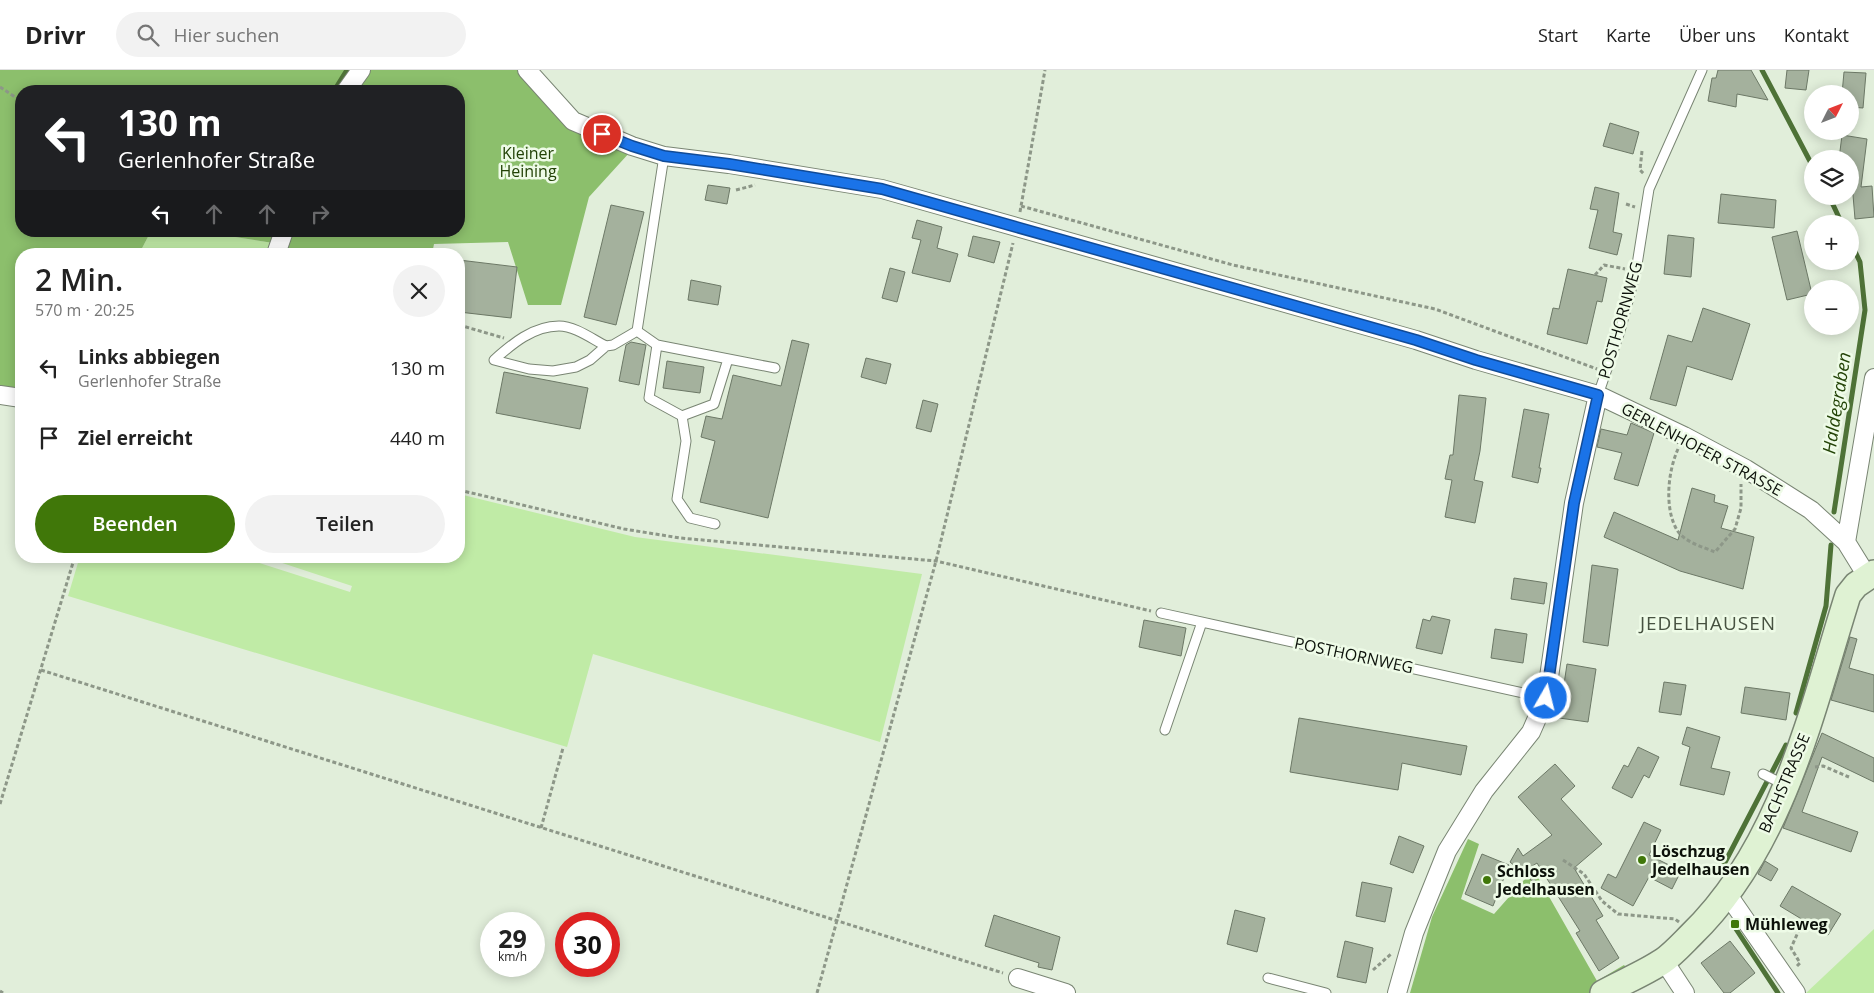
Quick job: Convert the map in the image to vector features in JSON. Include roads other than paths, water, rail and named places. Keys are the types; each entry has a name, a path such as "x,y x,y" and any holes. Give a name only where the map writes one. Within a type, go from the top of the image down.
{"street":[{"path":"350,85 361,70"},
{"name":"GERLENHOFER STRASSE","path":"527,70 573,121 632,146 664,156 729,164 882,189 1017,226 1598,395 1684,436 1746,469 1810,510 1846,542 1871,575"},
{"path":"1846,542 1869,450 1874,378"},
{"path":"0,394 15,397"},
{"name":"POSTHORNWEG","path":"1397,993 1414,933 1447,851 1484,791 1531,732 1546,698 1574,503 1598,395"},
{"name":"BACHSTRASSE","path":"1603,993 1664,960 1694,933 1728,895 1752,855 1780,782 1811,719 1848,595 1871,575"},
{"path":"1728,895 1796,993"},
{"path":"1664,960 1685,993"},
{"path":"1018,978 1066,993"}],"lane":[{"name":"POSTHORNWEG","path":"1598,395 1620,331 1636,271 1649,189 1702,70"},
{"path":"637,331 664,156"},
{"path":"606,346 579,331 559,326 530,333 515,341 494,360 529,369 553,372 576,367 590,360 606,346 613,345 637,331"},
{"path":"637,331 657,345 775,368"},
{"path":"657,345 649,398 682,416 714,404 728,359"},
{"path":"682,416 686,441 677,499 690,518 715,524"},
{"name":"POSTHORNWEG","path":"1161,613 1546,698"},
{"path":"1165,730 1202,622"},
{"path":"1763,774 1780,782"},
{"path":"1268,978 1326,993"}],"waterway":[{"path":"338,85 347,70"},
{"name":"Haldegraben","path":"1762,70 1804,150"},
{"name":"Haldegraben","path":"1833,205 1838,215"},
{"name":"Haldegraben","path":"1834,512 1865,310 1859,260"},
{"name":"Haldegraben","path":"1796,713 1826,606 1831,545"},
{"name":"Haldegraben","path":"1721,870 1786,745"},
{"name":"Haldegraben","path":"1736,929 1778,993"}],"place":[{"name":"Löschzug Jedelhausen","path":"1642,860"},
{"name":"Schloss Jedelhausen","path":"1487,880"},
{"name":"Mühleweg","path":"1735,924"}],"district":[{"name":"JEDELHAUSEN","path":"1708,623"}],"park label":[{"name":"Kleiner Heining","path":"528,162"}]}
